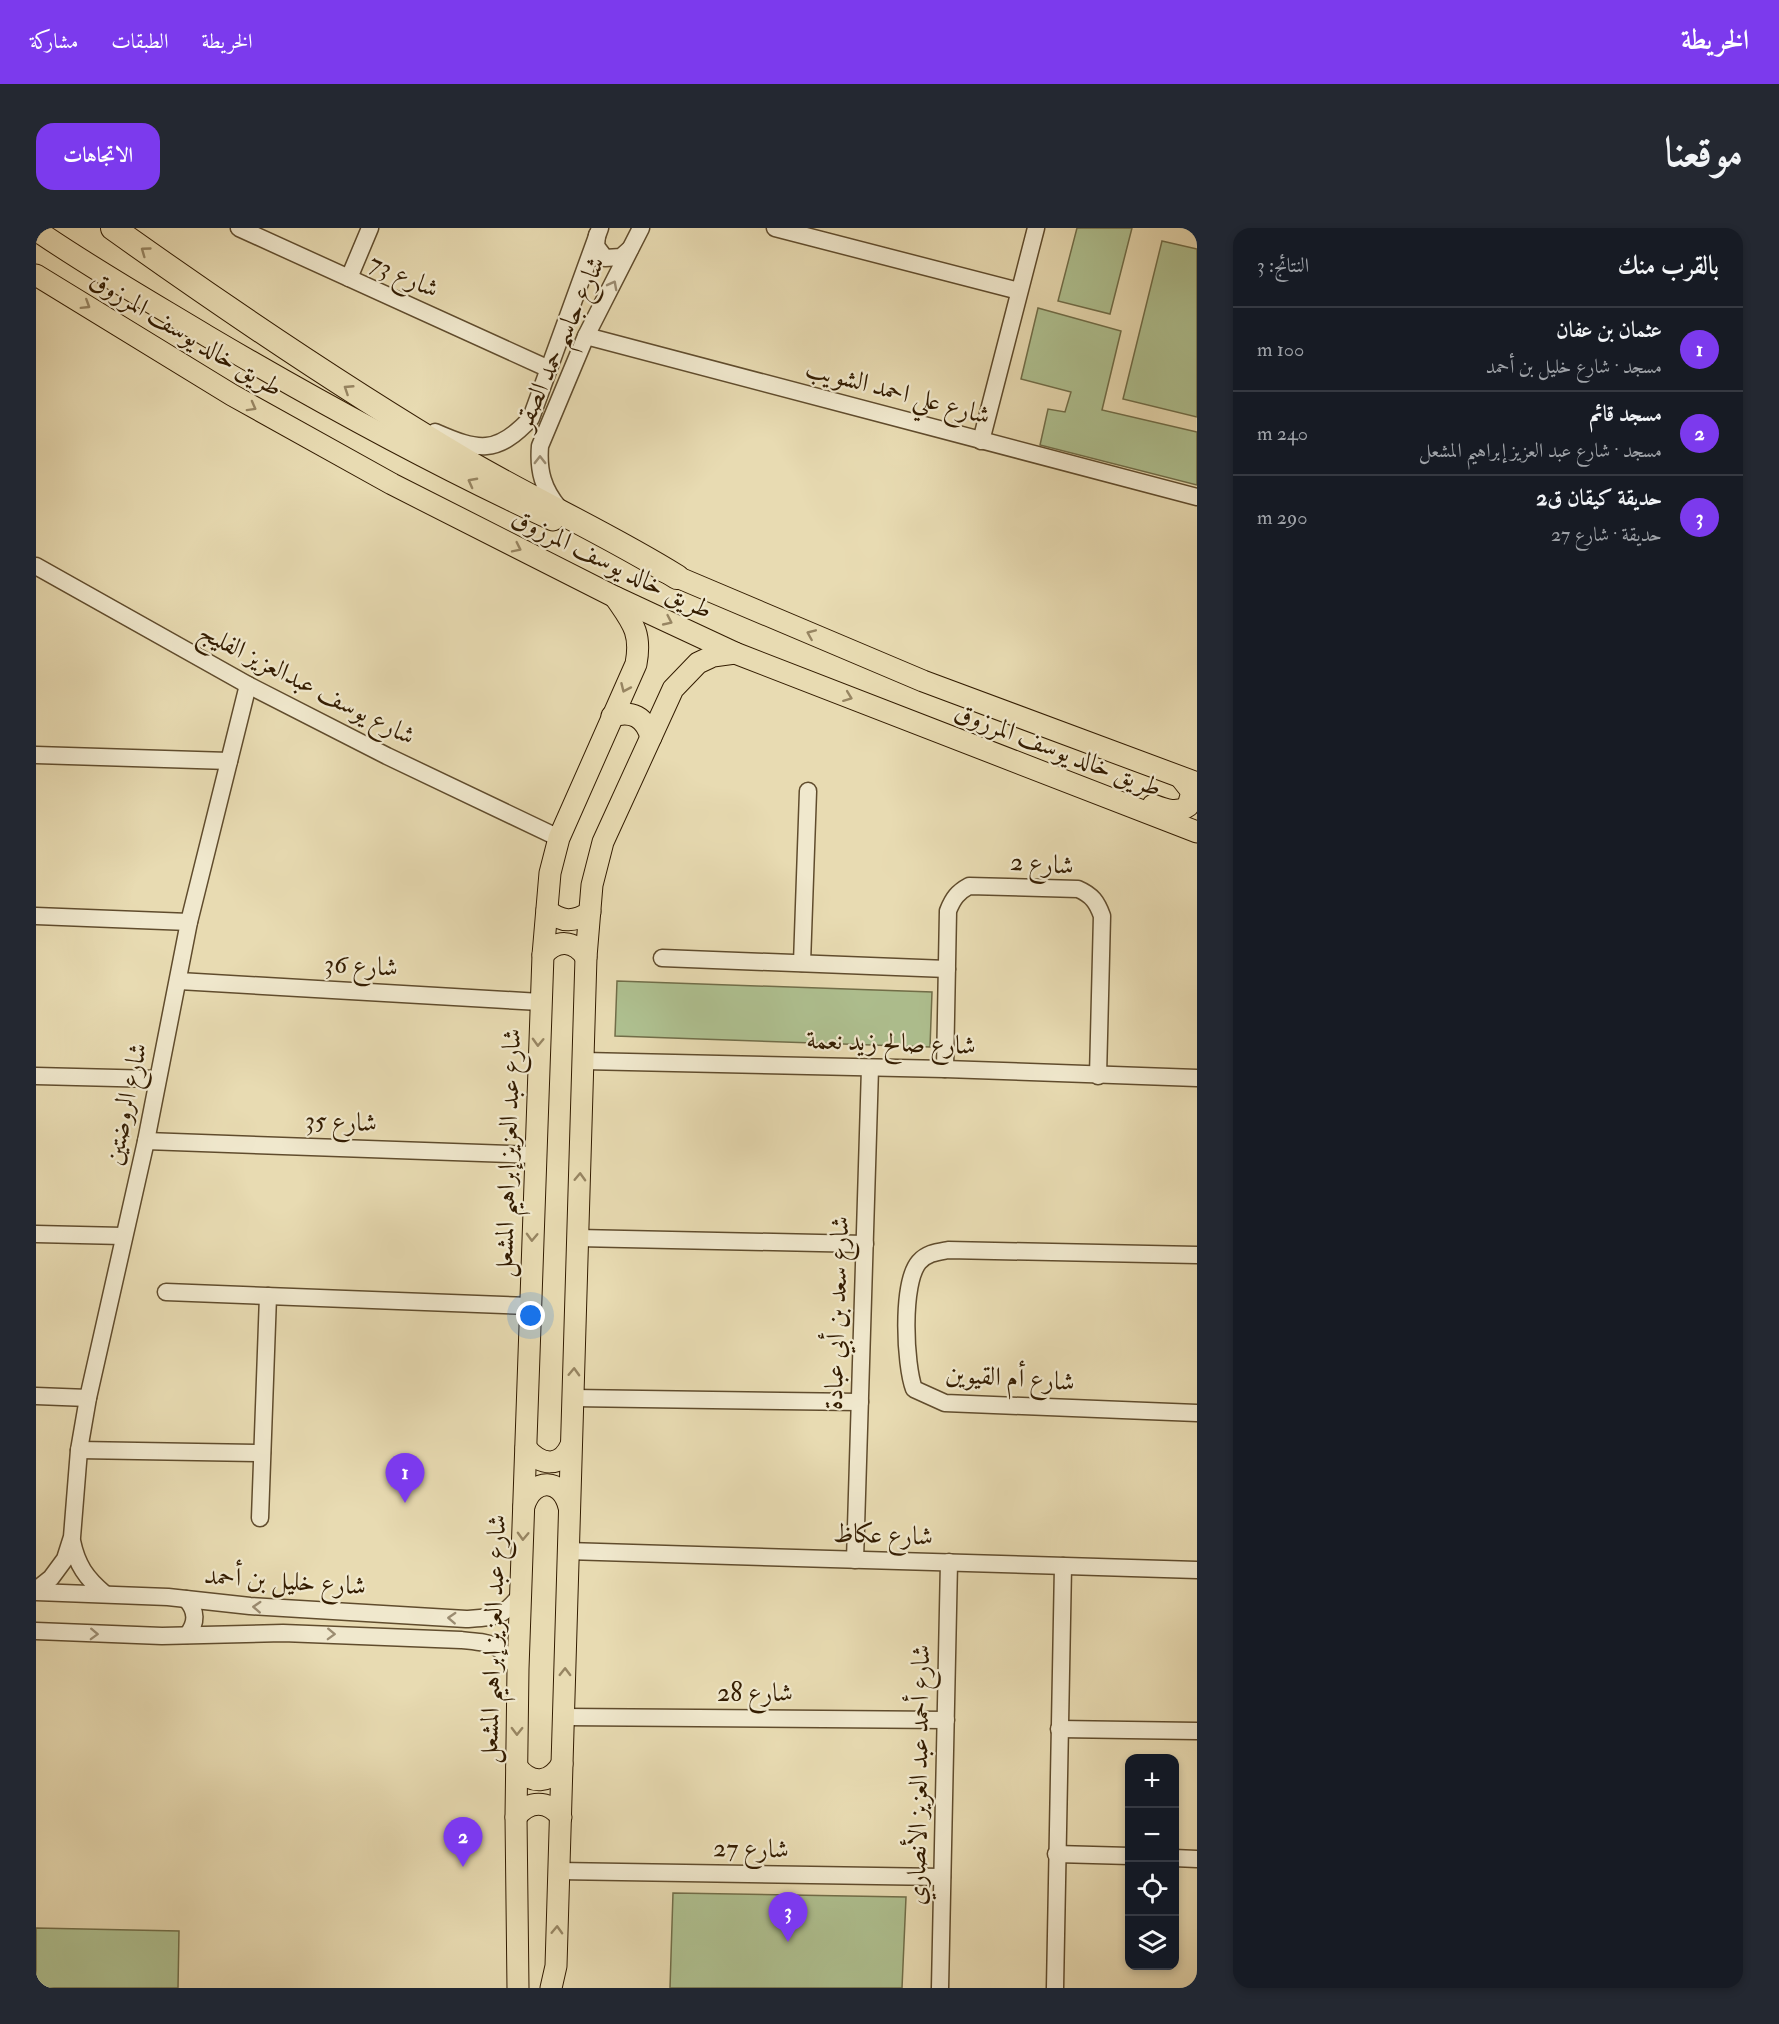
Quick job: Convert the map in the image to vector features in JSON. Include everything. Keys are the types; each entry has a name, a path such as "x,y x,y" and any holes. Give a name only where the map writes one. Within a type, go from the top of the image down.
{"highway":[{"path":"113,228 177,274 372,405 469,463 621,542 677,577"}],"main road":[{"name":"طريق خالد يوسف المرزوق","path":"36,230 74,256 350,418 478,485 677,577 923,681 1189,780"},
{"path":"36,247 77,274 122,298 186,323"},
{"name":"طريق خالد يوسف المرزوق","path":"36,275 272,418 475,528 615,597 735,653 1197,832"},
{"name":"شارع عبد العزيز إبراهيم المشعل","path":"518,1988 516,1817 518,1669 543,955 550,873 559,838 636,664 639,647 633,623 615,597"},
{"path":"551,1988 556,1966 586,957 595,867 603,842 673,688 698,663 713,656 735,653"},
{"path":"612,716 622,713 632,714 642,719 651,737"},
{"path":"982,749 1055,768 1171,811 1182,810 1192,799 1189,780"},
{"path":"547,910 560,919 568,920 590,912"},
{"path":"543,955 549,948 565,943 574,945 586,957"},
{"path":"526,1448 541,1462 551,1463 567,1454 571,1445"},
{"path":"524,1506 527,1495 536,1487 547,1484 558,1488 566,1496 569,1508"},
{"path":"517,1767 531,1779 540,1780 550,1778 562,1764"},
{"path":"516,1817 521,1810 538,1803 548,1805 561,1817"},
{"path":"517,1966 521,1972 536,1979 544,1977 556,1966"}],"street":[{"name":"شارع 73","path":"239,228 549,369"},
{"path":"349,278 370,228"},
{"name":"شارع جاسم حمد الصقر","path":"562,512 550,497 542,480 539,465 540,446 586,336 641,228"},
{"path":"775,228 1018,291"},
{"path":"981,441 1036,228"},
{"path":"599,231 596,246 605,258 621,257 633,246"},
{"name":"شارع جاسم حمد الصقر","path":"372,405 476,448 498,445 516,435 531,418 599,231"},
{"name":"شارع علي احمد الشويب","path":"586,336 1197,496"},
{"name":"شارع يوسف عبدالعزيز الفليج","path":"36,566 248,685 387,756 559,838"},
{"name":"شارع الروضتين","path":"36,1591 51,1578 64,1559 72,1537 80,1450 88,1398 146,1140 189,922 248,685"},
{"path":"36,755 229,761"},
{"path":"802,963 808,791"},
{"name":"شارع 2","path":"945,1069 948,911 958,892 969,886 1078,889 1090,894 1098,904 1102,916 1098,1076"},
{"path":"36,916 189,922"},
{"path":"662,958 947,969"},
{"name":"شارع 36","path":"179,981 540,1002"},
{"name":"شارع صالح زيد نعمة","path":"584,1061 945,1069 1197,1078"},
{"name":"شارع سعد بن أبي عبادة","path":"855,1560 870,1068"},
{"path":"36,1076 157,1079"},
{"name":"شارع 35","path":"146,1140 535,1155"},
{"path":"36,1234 123,1236"},
{"path":"578,1238 865,1244"},
{"name":"شارع أم القيوين","path":"1197,1255 948,1250 931,1252 920,1261 913,1272 909,1288 907,1362 914,1389 945,1403 1197,1413"},
{"path":"166,1292 530,1306"},
{"path":"260,1518 267,1296"},
{"path":"36,1396 88,1398"},
{"path":"573,1398 860,1402"},
{"path":"80,1450 262,1453"},
{"name":"شارع الروضتين","path":"72,1537 76,1560 87,1579 105,1594"},
{"name":"شارع عكاظ","path":"567,1551 1197,1570"},
{"name":"شارع أحمد عبد العزيز الأنصاري","path":"940,1988 949,1562"},
{"path":"1054,1988 1063,1566"},
{"name":"شارع خليل بن أحمد","path":"36,1591 466,1619 491,1618 507,1612 521,1594"},
{"path":"186,1599 192,1605 195,1621 187,1635"},
{"name":"شارع خليل بن أحمد","path":"36,1631 187,1635 283,1633 484,1642 500,1647 518,1669"},
{"name":"شارع 28","path":"564,1717 946,1720"},
{"path":"1059,1729 1197,1731"},
{"path":"1056,1854 1125,1856"},
{"path":"1179,1858 1197,1859"},
{"name":"شارع 27","path":"558,1871 942,1877"}],"green space":[{"path":"1077,228 1132,228 1110,314 1058,301"},
{"path":"1162,241 1197,249 1197,417 1123,399"},
{"path":"1038,308 1121,331 1102,410 1197,432 1197,485 1040,445 1048,409 1065,412 1071,392 1021,379"},
{"path":"617,981 932,992 930,1047 615,1036"},
{"path":"673,1893 906,1897 902,1988 670,1988"},
{"path":"36,1928 179,1931 178,1988 36,1988"}],"place":[{"name":"عثمان بن عفان","path":"405,1503"},
{"name":"مسجد قائم","path":"463,1867"},
{"name":"حديقة كيقان ق2","path":"788,1942"}]}
